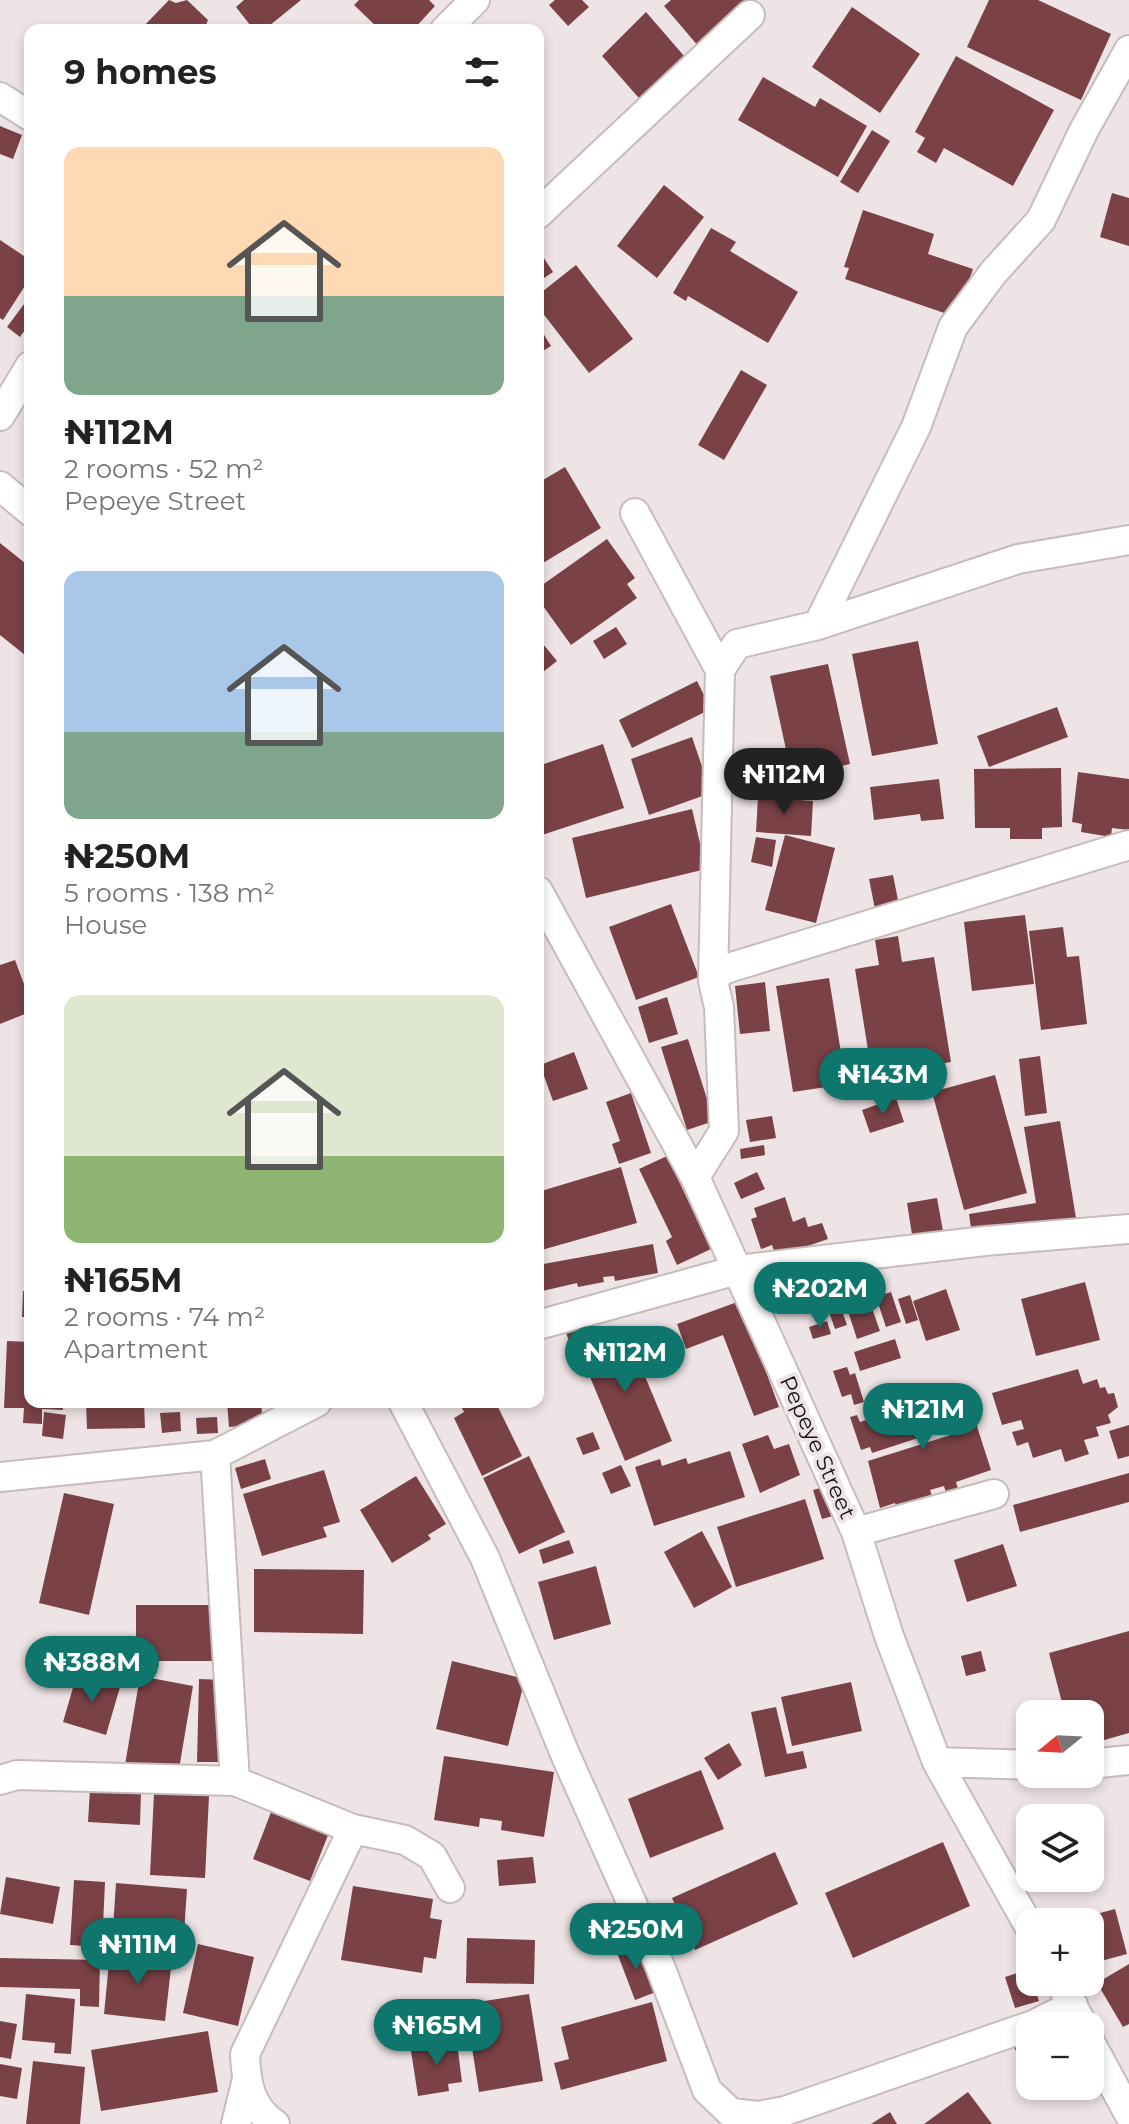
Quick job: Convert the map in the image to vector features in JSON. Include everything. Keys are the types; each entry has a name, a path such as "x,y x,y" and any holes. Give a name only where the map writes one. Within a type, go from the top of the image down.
{"street":[{"path":"451,24 475,0"},
{"path":"544,208 750,15"},
{"path":"818,625 916,427 953,327 993,273 1041,220 1129,50"},
{"path":"0,97 24,112"},
{"path":"0,416 24,376"},
{"path":"0,486 24,506"},
{"path":"635,513 720,670 713,981 719,1007 724,1131 695,1177"},
{"path":"720,670 737,644 818,625 1018,559 1129,540"},
{"path":"713,981 722,970 1129,845"},
{"name":"Pepeye Street","path":"544,902 695,1177 856,1532 889,1636 937,1762 1019,1908"},
{"path":"544,1323 737,1270 985,1241 1129,1229"},
{"path":"0,1477 215,1455 305,1408"},
{"path":"406,1408 485,1558 565,1754 660,1966 707,2090 731,2113 758,2116 785,2111 1016,2031"},
{"path":"215,1455 235,1781"},
{"path":"856,1532 994,1494"},
{"path":"1104,1763 1129,1760"},
{"path":"937,1762 1016,1765"},
{"path":"0,1780 17,1775 235,1781 353,1829 405,1840 432,1856 450,1888"},
{"path":"236,2124 246,2083 245,2054 353,1829"},
{"path":"1104,2068 1129,2114"},
{"path":"246,2083 263,2116 275,2124"}],"building":[{"path":"169,0 176,3 187,0 208,20 206,24 146,24"},
{"path":"244,0 301,0 271,24 249,24 236,7"},
{"path":"359,0 429,0 435,6 418,24 374,24 354,5"},
{"path":"555,0 582,0 589,7 568,26 549,5"},
{"path":"671,0 753,0 699,47 664,6"},
{"path":"989,0 1038,0 1111,34 1081,100 967,47"},
{"path":"852,7 920,54 880,113 812,67"},
{"path":"646,12 691,64 645,105 602,56"},
{"path":"956,56 1054,110 1013,186 944,148 936,163 917,152 925,138 915,132"},
{"path":"763,77 815,107 820,98 867,126 838,177 738,120"},
{"path":"0,126 22,135 13,159 0,154"},
{"path":"872,130 890,141 858,193 840,182"},
{"path":"664,185 704,217 657,278 617,246"},
{"path":"1112,193 1129,198 1129,246 1100,237"},
{"path":"863,210 934,234 928,254 973,269 956,317 845,279 849,268 844,267"},
{"path":"711,228 736,242 730,251 798,292 768,343 688,296 686,301 673,293"},
{"path":"0,240 24,256 24,287 3,320 0,318"},
{"path":"544,258 553,272 544,278"},
{"path":"576,265 633,339 589,373 544,315 544,290"},
{"path":"24,304 24,331 20,337 7,327"},
{"path":"544,335 551,346 544,350"},
{"path":"741,370 767,385 724,460 698,445"},
{"path":"565,467 601,528 544,562 544,479"},
{"path":"607,539 635,578 627,584 637,598 571,645 544,607 544,584"},
{"path":"0,543 24,562 24,654 0,635"},
{"path":"616,627 627,644 604,659 593,641"},
{"path":"918,641 938,744 872,756 852,654"},
{"path":"544,645 557,661 544,671"},
{"path":"828,664 850,764 792,777 770,676"},
{"path":"697,681 711,709 632,748 619,720"},
{"path":"1057,707 1068,737 989,767 977,736"},
{"path":"692,737 711,793 649,815 631,759"},
{"path":"603,744 624,808 544,834 544,764"},
{"path":"785,763 787,778 772,781 769,766"},
{"path":"1061,768 1062,827 1042,828 1042,839 1010,839 1010,828 975,828 974,769"},
{"path":"1078,772 1129,779 1129,830 1112,828 1111,837 1081,832 1082,824 1072,822"},
{"path":"939,779 944,819 921,821 920,814 874,820 870,787"},
{"path":"758,797 813,801 811,836 756,832"},
{"path":"692,809 706,869 586,898 572,838"},
{"path":"785,835 835,848 816,923 765,910"},
{"path":"756,837 776,840 772,867 751,862"},
{"path":"893,875 899,905 875,909 869,879"},
{"path":"671,904 699,977 636,1000 609,927"},
{"path":"1025,915 1034,984 972,991 964,922"},
{"path":"1063,927 1067,957 1079,956 1087,1024 1041,1030 1029,931"},
{"path":"898,936 902,962 934,957 951,1062 872,1075 855,969 879,965 875,940"},
{"path":"15,960 24,984 24,1014 0,1024 0,965"},
{"path":"829,978 846,1084 793,1092 776,986"},
{"path":"765,982 770,1031 740,1034 735,986"},
{"path":"667,997 678,1034 649,1043 638,1007"},
{"path":"688,1039 714,1121 687,1130 661,1047"},
{"path":"574,1052 588,1089 553,1101 544,1076 544,1063"},
{"path":"1040,1056 1047,1113 1025,1116 1019,1059"},
{"path":"995,1075 1027,1193 964,1210 932,1092"},
{"path":"631,1093 651,1153 619,1164 612,1144 620,1141 606,1102"},
{"path":"896,1098 904,1122 870,1133 862,1110"},
{"path":"772,1116 776,1138 750,1142 746,1120"},
{"path":"1060,1121 1076,1218 972,1235 969,1214 1036,1203 1024,1127"},
{"path":"764,1145 765,1155 741,1159 740,1149"},
{"path":"667,1156 711,1249 677,1265 666,1241 672,1237 639,1169"},
{"path":"621,1167 637,1223 544,1249 544,1190"},
{"path":"757,1172 765,1189 741,1199 734,1183"},
{"path":"785,1197 793,1222 805,1217 808,1227 822,1223 828,1239 776,1257 772,1245 761,1249 751,1219 757,1217 754,1208"},
{"path":"937,1198 945,1242 914,1247 907,1203"},
{"path":"653,1244 658,1273 615,1281 614,1276 603,1277 604,1282 578,1287 577,1283 544,1291 544,1264"},
{"path":"1085,1282 1100,1340 1036,1356 1021,1299"},
{"path":"946,1289 960,1330 926,1341 913,1301"},
{"path":"891,1292 901,1322 886,1327 876,1297"},
{"path":"867,1294 880,1331 857,1339 845,1302"},
{"path":"910,1295 918,1320 906,1324 898,1299"},
{"path":"740,1301 779,1407 754,1416 723,1335 686,1349 677,1324"},
{"path":"841,1308 847,1325 835,1329 829,1312"},
{"path":"575,1315 588,1347 574,1353 561,1321"},
{"path":"827,1321 831,1334 813,1339 809,1327"},
{"path":"624,1326 672,1441 625,1461 580,1353 594,1347 591,1340"},
{"path":"895,1339 901,1358 860,1371 854,1352"},
{"path":"7,1341 24,1342 24,1408 4,1408"},
{"path":"847,1367 850,1375 855,1373 864,1402 854,1405 851,1394 842,1397 833,1371"},
{"path":"1078,1369 1083,1384 1097,1379 1100,1388 1105,1387 1108,1394 1114,1393 1118,1407 1108,1415 1111,1423 1096,1427 1099,1436 1084,1440 1089,1454 1065,1462 1061,1449 1033,1458 1028,1442 1017,1446 1012,1432 1024,1429 1021,1420 1002,1425 992,1393"},
{"path":"965,1389 991,1470 956,1482 958,1489 946,1493 944,1486 930,1490 935,1505 899,1516 895,1503 880,1508 868,1461 957,1433 955,1426 872,1453 870,1447 861,1450 850,1417 857,1415 860,1422"},
{"path":"24,1408 63,1408 42,1409 42,1424 23,1423"},
{"path":"86,1408 144,1408 145,1428 87,1429"},
{"path":"227,1408 262,1408 263,1424 229,1427"},
{"path":"462,1408 498,1408 522,1456 482,1476 454,1418 464,1412"},
{"path":"44,1412 66,1415 63,1439 42,1436"},
{"path":"180,1412 181,1431 162,1433 160,1413"},
{"path":"217,1417 218,1433 197,1434 196,1418"},
{"path":"1129,1425 1129,1456 1118,1459 1109,1431"},
{"path":"593,1432 600,1449 583,1455 576,1438"},
{"path":"768,1435 774,1449 789,1444 800,1475 760,1493 742,1444"},
{"path":"730,1451 745,1497 654,1526 635,1467 660,1459 662,1466 686,1458 688,1464"},
{"path":"529,1456 565,1532 519,1554 483,1478"},
{"path":"265,1459 271,1479 241,1489 235,1468"},
{"path":"621,1465 631,1486 611,1494 602,1473"},
{"path":"324,1470 340,1522 323,1527 327,1537 262,1556 243,1494"},
{"path":"1129,1473 1129,1502 1020,1532 1013,1505"},
{"path":"416,1476 446,1524 428,1535 431,1539 392,1563 360,1510"},
{"path":"831,1485 840,1514 822,1519 813,1490"},
{"path":"64,1493 114,1504 89,1615 39,1603"},
{"path":"805,1499 824,1559 736,1587 717,1527"},
{"path":"702,1531 732,1587 694,1608 664,1552"},
{"path":"569,1540 574,1553 543,1564 539,1550"},
{"path":"1003,1544 1017,1586 967,1602 954,1560"},
{"path":"596,1566 611,1624 554,1640 538,1582"},
{"path":"254,1569 364,1570 363,1634 254,1632"},
{"path":"136,1605 212,1605 212,1661 136,1661"},
{"path":"1129,1631 1129,1733 1104,1740 1104,1700 1061,1700 1049,1653"},
{"path":"981,1651 986,1671 966,1676 961,1656"},
{"path":"452,1661 525,1679 508,1746 436,1729"},
{"path":"77,1674 120,1687 106,1735 63,1722"},
{"path":"140,1676 193,1686 178,1775 125,1765"},
{"path":"199,1679 225,1680 223,1762 197,1762"},
{"path":"851,1682 862,1731 792,1746 781,1697"},
{"path":"776,1707 787,1754 803,1751 807,1768 765,1777 751,1712"},
{"path":"729,1743 742,1765 718,1780 704,1758"},
{"path":"444,1756 554,1772 544,1837 501,1830 502,1821 480,1818 479,1827 434,1820"},
{"path":"701,1770 724,1829 650,1858 628,1799"},
{"path":"90,1789 141,1792 140,1825 88,1822"},
{"path":"154,1793 209,1796 205,1878 150,1875"},
{"path":"273,1807 330,1830 310,1881 253,1859"},
{"path":"943,1842 970,1906 853,1958 825,1893"},
{"path":"775,1852 798,1904 695,1950 672,1898"},
{"path":"533,1857 536,1883 499,1886 497,1860"},
{"path":"6,1877 60,1887 53,1924 0,1914"},
{"path":"74,1880 105,1882 102,1947 70,1945"},
{"path":"116,1883 187,1889 183,1948 112,1944"},
{"path":"353,1886 433,1899 430,1918 442,1920 436,1959 424,1957 422,1973 341,1960"},
{"path":"1115,1909 1127,1954 1104,1960 1104,1912"},
{"path":"467,1938 535,1940 534,1984 466,1983"},
{"path":"638,1941 656,1992 635,2000 616,1950"},
{"path":"198,1944 254,1957 238,2026 183,2013"},
{"path":"110,1952 172,1959 165,2021 104,2014"},
{"path":"0,1958 100,1960 99,2007 80,2006 80,1989 0,1987"},
{"path":"1129,1964 1129,2024 1123,2027 1104,1995 1104,1979"},
{"path":"1016,1973 1016,1996 1037,1996 1039,2001 1015,2008 1005,1977"},
{"path":"26,1994 75,1999 71,2054 54,2053 55,2043 22,2040"},
{"path":"529,1994 543,2081 479,2092 465,2004"},
{"path":"652,2002 667,2061 561,2090 554,2063 569,2059 561,2027"},
{"path":"0,2021 17,2024 11,2059 0,2057"},
{"path":"208,2031 218,2092 101,2111 91,2050"},
{"path":"456,2035 462,2082 448,2084 449,2091 418,2096 411,2051 441,2047 440,2037"},
{"path":"33,2061 85,2067 80,2124 26,2124"},
{"path":"0,2064 22,2068 17,2099 0,2096"},
{"path":"968,2092 992,2124 924,2124"},
{"path":"890,2112 897,2124 871,2124"}]}
